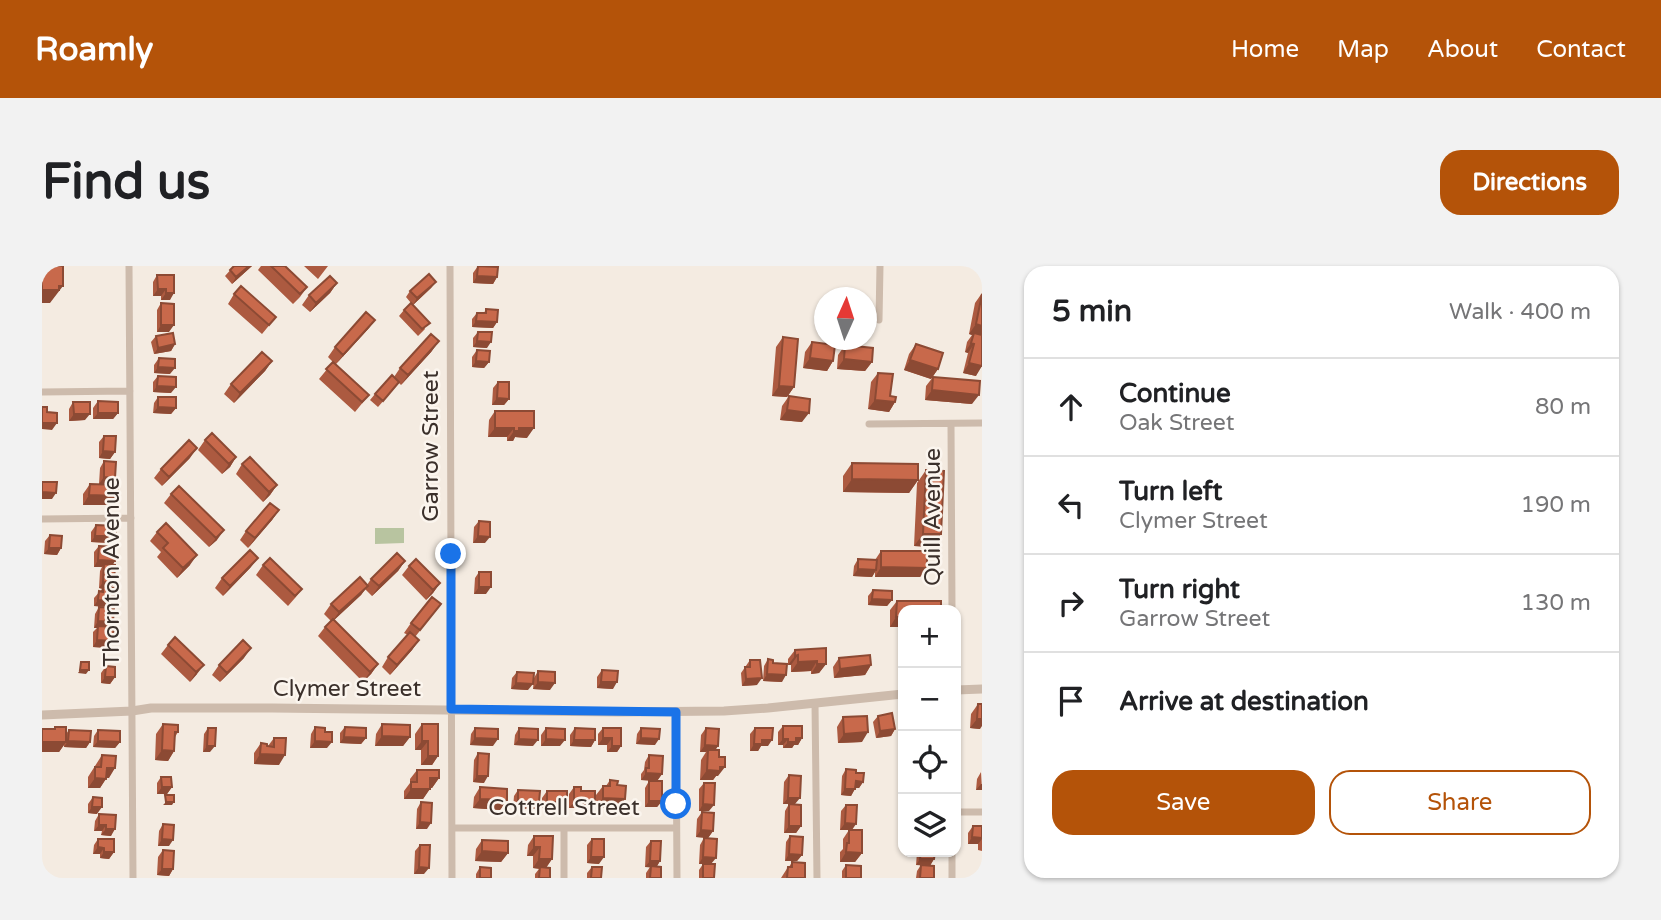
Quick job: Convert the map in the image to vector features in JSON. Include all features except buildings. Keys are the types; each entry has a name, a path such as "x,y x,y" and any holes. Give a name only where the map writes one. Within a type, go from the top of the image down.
{"street":[{"name":"Thornton Avenue","path":"129,266 133,878"},
{"name":"Garrow Street","path":"450,266 452,878"},
{"path":"880,266 880,320"},
{"path":"42,391 130,391"},
{"name":"Quill Avenue","path":"869,424 982,423"},
{"name":"Quill Avenue","path":"951,424 952,605"},
{"path":"42,519 131,518"},
{"path":"961,690 982,690"},
{"name":"Clymer Street","path":"42,715 152,708 676,712 748,710 898,695"},
{"path":"815,703 817,878"},
{"path":"676,712 677,878"},
{"path":"961,812 982,812"},
{"name":"Cottrell Street","path":"452,828 676,828"},
{"path":"564,828 564,878"},
{"path":"952,857 952,878"}],"green space":[{"path":"375,528 404,528 404,543 375,544"}],"route":[{"path":"451,554 451,709 676,712 676,804"}]}
